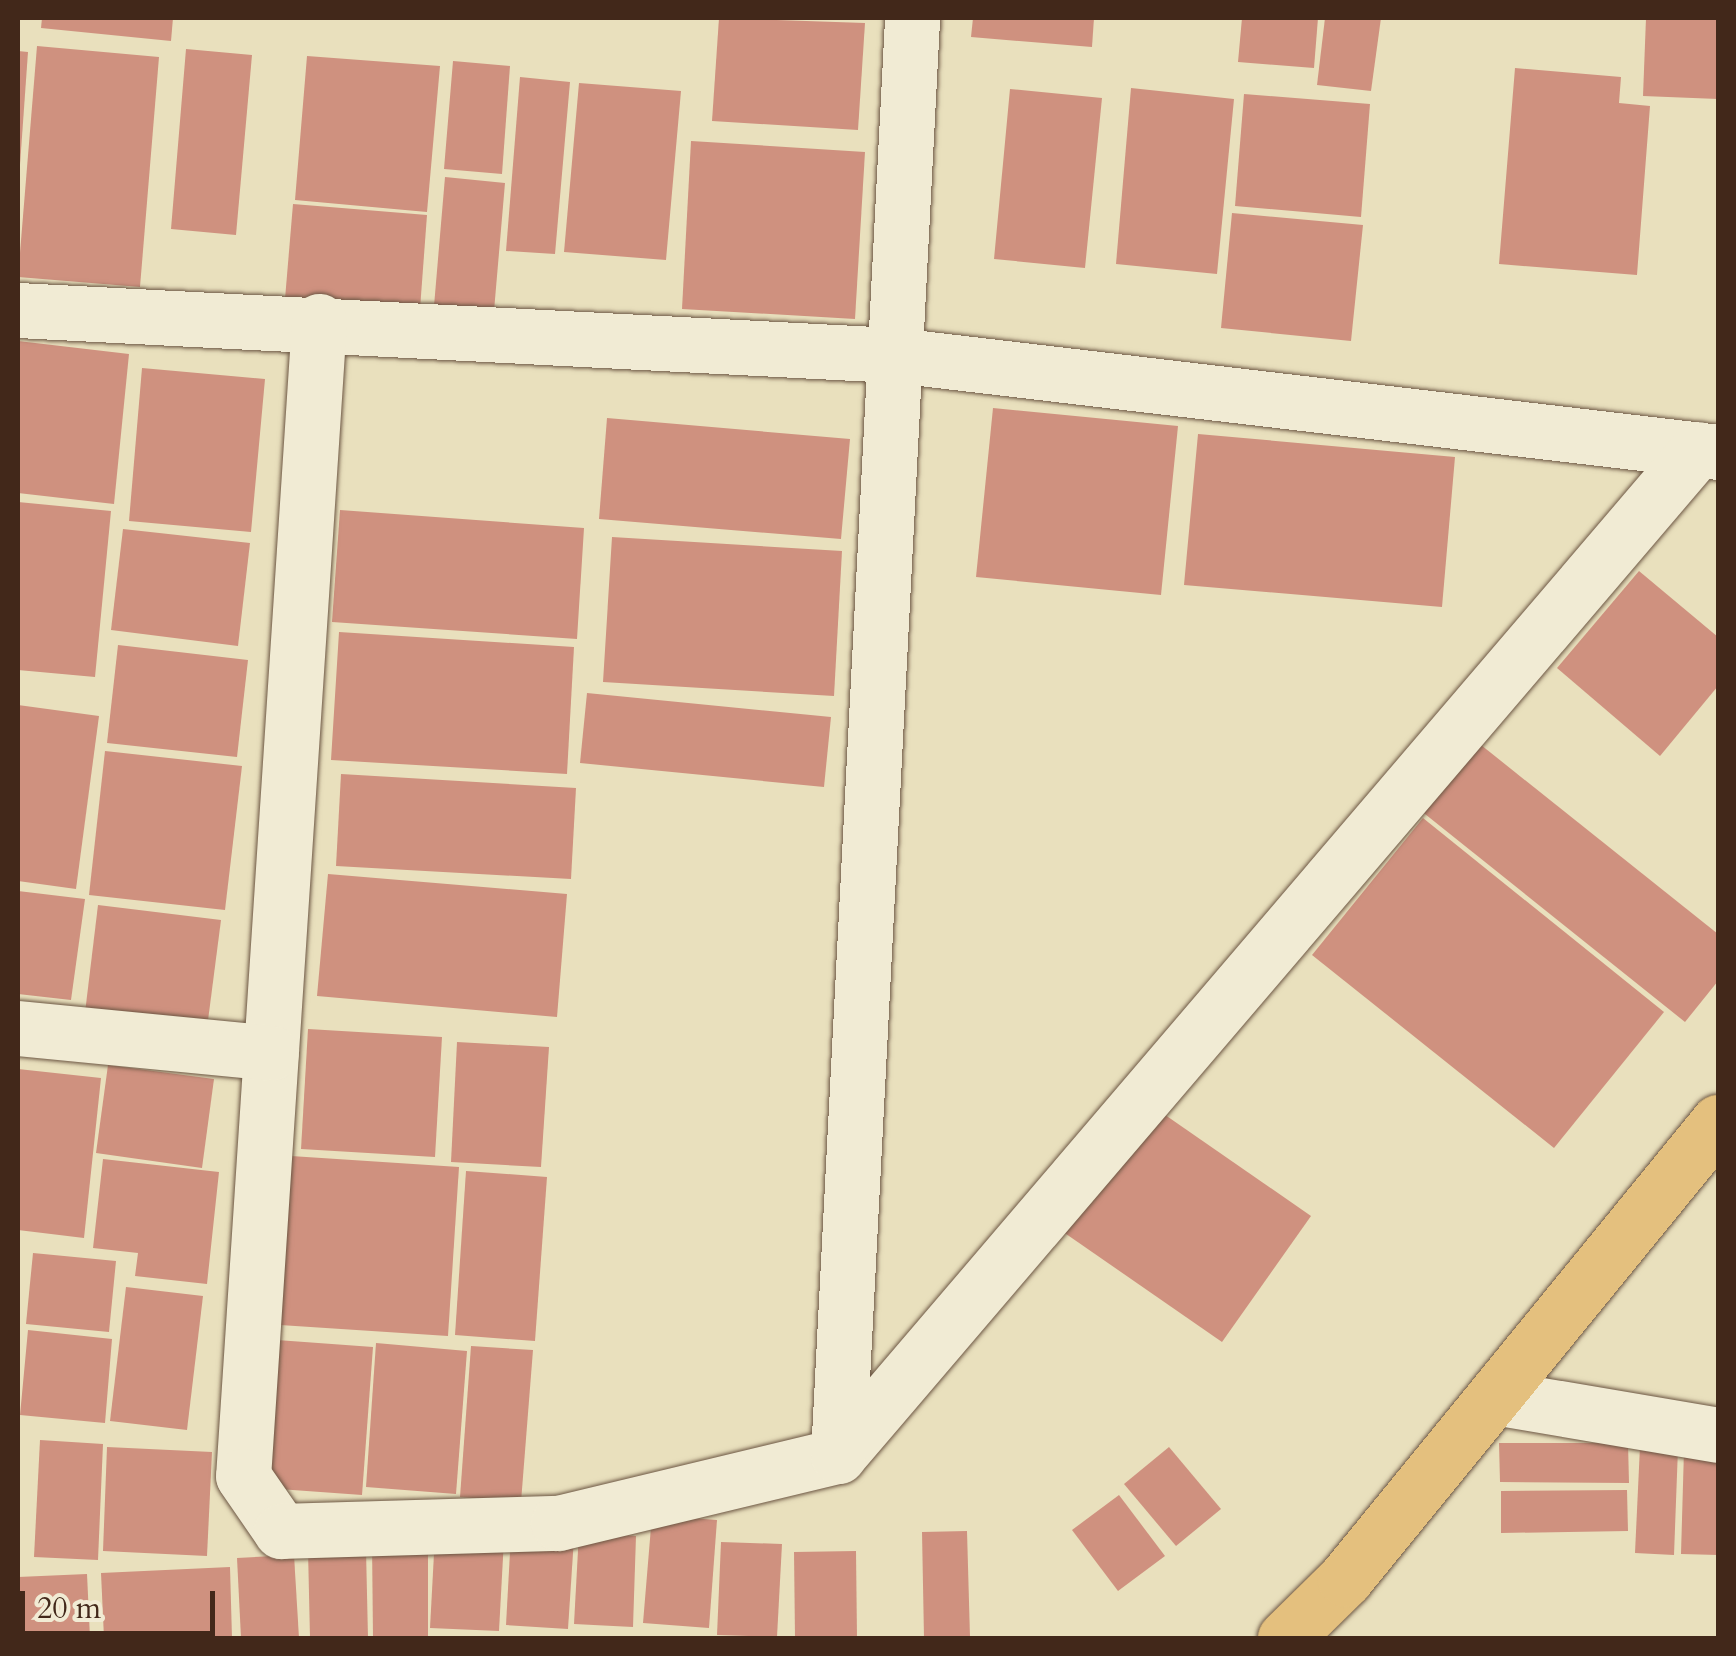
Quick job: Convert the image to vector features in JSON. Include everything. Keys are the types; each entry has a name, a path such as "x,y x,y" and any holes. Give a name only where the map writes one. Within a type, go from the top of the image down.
{"main road":[{"path":"1285,1638 1494,1398 1718,1122"}],"street":[{"path":"838,1456 912,18"},
{"path":"18,310 318,321 895,354 1708,450"},
{"path":"318,321 244,1476 281,1531 558,1523 838,1456 1708,450"},
{"path":"18,1028 271,1053"},
{"path":"1494,1398 1718,1435"}],"building":[{"path":"42,18 173,18 171,41 41,28"},
{"path":"719,18 865,23 858,130 712,121"},
{"path":"973,18 1094,18 1092,47 971,37"},
{"path":"1242,18 1318,18 1314,68 1238,62"},
{"path":"1325,18 1381,18 1371,91 1317,85"},
{"path":"1646,18 1718,18 1718,99 1643,96"},
{"path":"37,46 159,57 140,287 18,277"},
{"path":"186,49 252,55 236,235 171,229"},
{"path":"18,51 28,52 20,165 18,165"},
{"path":"307,56 440,66 427,212 295,200"},
{"path":"453,61 510,66 502,174 444,169"},
{"path":"1515,68 1621,77 1619,103 1650,106 1637,275 1499,264"},
{"path":"520,77 570,82 555,254 506,251"},
{"path":"579,83 681,91 666,260 564,252"},
{"path":"1131,88 1234,99 1217,274 1116,264"},
{"path":"1010,89 1102,98 1085,268 994,259"},
{"path":"1244,94 1370,104 1361,217 1235,206"},
{"path":"691,141 865,152 855,319 682,309"},
{"path":"445,177 505,183 494,311 434,306"},
{"path":"293,204 427,215 420,309 285,299"},
{"path":"1232,213 1363,225 1351,341 1221,328"},
{"path":"18,341 129,354 114,504 18,493"},
{"path":"142,368 265,379 251,532 129,521"},
{"path":"993,408 1178,426 1161,595 976,577"},
{"path":"607,418 850,439 841,539 599,519"},
{"path":"1198,434 1455,457 1442,607 1184,585"},
{"path":"18,502 111,511 95,677 18,670"},
{"path":"340,510 584,528 577,639 332,622"},
{"path":"123,529 250,543 238,646 111,630"},
{"path":"612,537 842,551 834,696 603,682"},
{"path":"1639,571 1718,637 1718,686 1660,756 1557,668"},
{"path":"339,632 574,647 567,774 331,760"},
{"path":"118,645 248,660 237,757 107,743"},
{"path":"587,693 831,717 824,787 580,763"},
{"path":"18,705 99,716 76,889 18,881"},
{"path":"1476,741 1718,934 1718,981 1685,1022 1420,810"},
{"path":"105,751 242,766 225,910 89,895"},
{"path":"341,774 576,788 571,879 336,866"},
{"path":"1423,818 1664,1012 1554,1148 1312,955"},
{"path":"328,874 567,894 557,1017 317,996"},
{"path":"18,891 85,899 71,1000 18,994"},
{"path":"98,905 221,920 206,1036 84,1021"},
{"path":"308,1029 442,1037 435,1157 301,1149"},
{"path":"457,1042 549,1047 541,1167 451,1162"},
{"path":"108,1065 214,1079 202,1168 96,1153"},
{"path":"18,1069 101,1078 84,1238 18,1230"},
{"path":"1145,1101 1311,1216 1222,1342 1056,1227"},
{"path":"291,1156 459,1167 448,1336 280,1325"},
{"path":"103,1159 219,1172 207,1284 135,1276 138,1253 93,1248"},
{"path":"466,1171 547,1177 535,1341 455,1335"},
{"path":"33,1253 116,1261 109,1332 26,1324"},
{"path":"126,1287 203,1296 187,1430 110,1421"},
{"path":"28,1330 112,1339 105,1423 20,1415"},
{"path":"277,1340 373,1347 362,1495 265,1488"},
{"path":"376,1343 467,1351 456,1494 366,1487"},
{"path":"471,1346 533,1350 521,1502 460,1497"},
{"path":"40,1440 103,1444 98,1560 34,1557"},
{"path":"1499,1443 1628,1443 1629,1483 1500,1482"},
{"path":"1640,1446 1678,1448 1674,1555 1635,1553"},
{"path":"107,1447 212,1452 207,1556 103,1551"},
{"path":"1169,1447 1221,1509 1176,1546 1124,1484"},
{"path":"1684,1450 1718,1451 1718,1555 1681,1554"},
{"path":"1627,1490 1628,1531 1501,1533 1501,1491"},
{"path":"1119,1495 1165,1556 1118,1591 1072,1530"},
{"path":"652,1515 717,1520 709,1628 643,1623"},
{"path":"967,1531 970,1637 924,1638 922,1532"},
{"path":"579,1532 636,1536 633,1627 574,1624"},
{"path":"511,1534 574,1538 568,1629 506,1625"},
{"path":"435,1535 504,1539 499,1631 430,1628"},
{"path":"721,1542 782,1544 777,1637 717,1635"},
{"path":"372,1543 428,1543 428,1638 373,1638"},
{"path":"308,1550 366,1550 368,1638 310,1638"},
{"path":"856,1551 857,1638 795,1638 794,1552"},
{"path":"294,1555 299,1638 241,1638 237,1558"},
{"path":"230,1567 232,1638 104,1638 101,1573"},
{"path":"87,1574 90,1638 18,1638 18,1577"}]}
